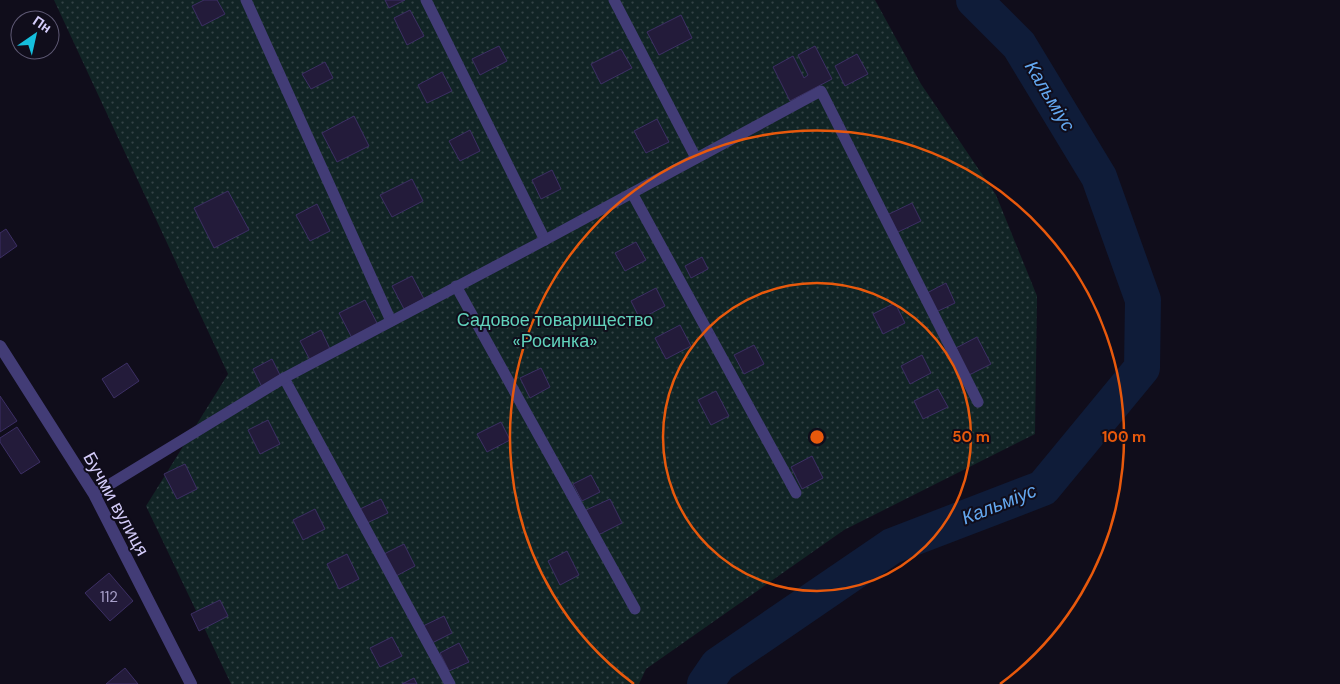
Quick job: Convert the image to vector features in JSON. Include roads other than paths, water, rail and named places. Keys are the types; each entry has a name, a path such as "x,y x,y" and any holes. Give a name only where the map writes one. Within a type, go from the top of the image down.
{"street":[{"name":"Бучми вулиця","path":"0,346 94,494 191,684"}],"lane":[{"path":"246,0 391,320"},
{"path":"426,0 446,44 545,240"},
{"path":"614,0 696,158"},
{"path":"94,494 284,378 821,91 978,402"},
{"path":"632,193 796,493"},
{"path":"456,286 635,609"},
{"path":"284,378 450,684"}],"waterway":[{"name":"Кальміус","path":"705,684 718,665 892,546 1043,488 1142,368 1143,300 1099,177 1019,45 974,0"}],"park label":[{"name":"Садовое товарищество «Росинка»","path":"555,330"}]}
